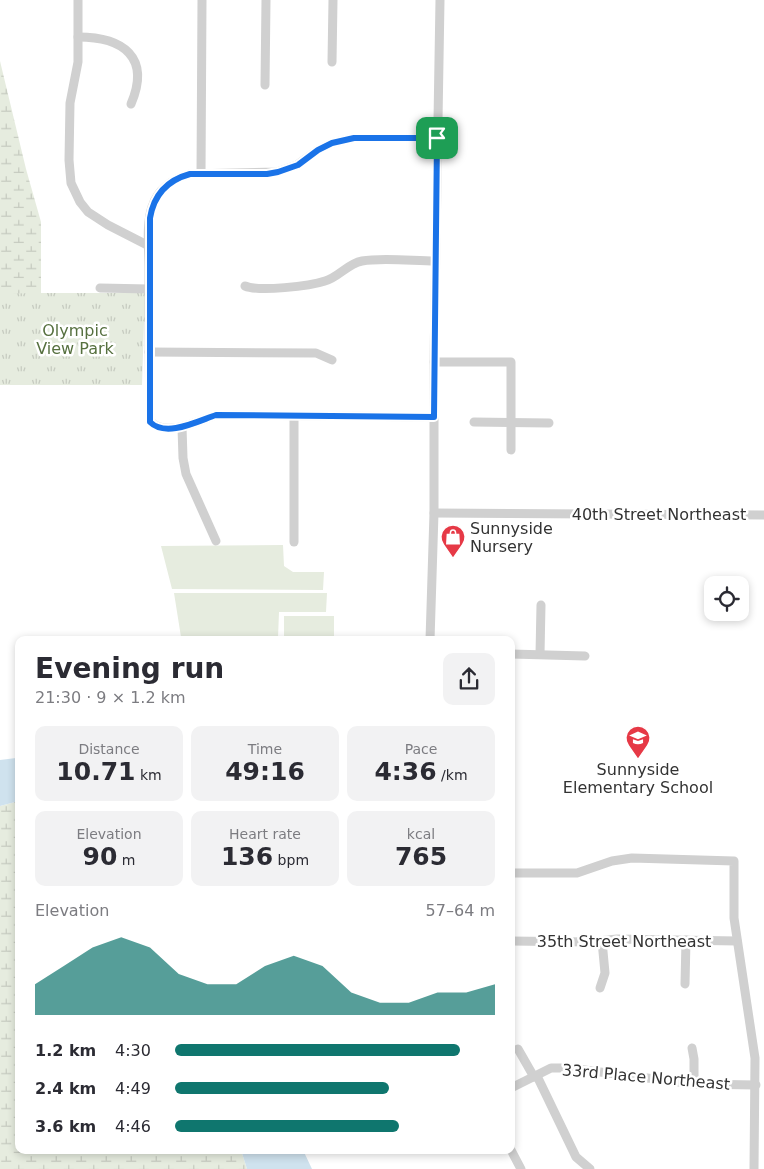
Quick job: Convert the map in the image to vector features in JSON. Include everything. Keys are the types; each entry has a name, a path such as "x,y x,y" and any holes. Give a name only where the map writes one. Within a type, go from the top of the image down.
{"street":[{"path":"78,0 76,72 70,103 69,160 71,183 80,202 88,212 108,225 150,246"},
{"path":"201,174 202,0"},
{"path":"265,85 266,0"},
{"path":"332,62 333,0"},
{"path":"430,636 434,513 435,261 440,0"},
{"path":"78,37 102,38 113,41 130,54 135,64 139,81 131,104"},
{"path":"434,417 216,415 182,427 160,428 154,426 150,422 149,289 152,208 160,192 167,184 180,176 190,174 267,174 278,172 298,165 318,150 332,143 354,138 437,138"},
{"path":"245,286 251,288 273,288 326,281 347,267 368,260 435,261"},
{"path":"100,288 149,289"},
{"path":"149,352 316,353 332,360"},
{"path":"434,362 511,362 511,450"},
{"path":"294,416 294,542"},
{"path":"474,422 549,423"},
{"path":"182,427 183,458 186,474 216,541"},
{"name":"40th Street Northeast","path":"434,513 764,515"},
{"path":"540,654 541,605"},
{"path":"515,654 585,656"},
{"path":"515,873 577,873 612,861 627,859 734,861 734,918 755,1058 754,1169"},
{"name":"35th Street Northeast","path":"515,941 589,942 617,939 737,941"},
{"path":"685,984 686,940"},
{"path":"600,988 605,973 602,941"},
{"path":"518,1048 535,1076 576,1157 590,1169"},
{"path":"692,1048 694,1084"},
{"name":"33rd Place Northeast","path":"515,1086 551,1068 570,1068 694,1084 756,1085"},
{"path":"513,1154 521,1169"}],"green space":[{"path":"0,61 41,222 41,364 0,376"},
{"name":"Olympic View Park","path":"151,293 151,321 144,322 142,385 0,385 0,294"},
{"path":"283,545 284,566 293,572 324,572 323,590 172,589 161,546"},
{"path":"174,593 327,593 326,612 279,612 278,636 181,636"},
{"path":"284,616 334,616 334,636 284,636"},
{"path":"15,802 15,1154 242,1154 247,1169 0,1169 0,806"}],"water":[{"path":"15,758 15,802 0,806 0,760"},
{"path":"242,1154 305,1154 312,1169 247,1169"}],"place":[{"name":"Sunnyside Nursery","path":"453,558"},
{"name":"Sunnyside Elementary School","path":"638,759"}],"route":[{"path":"437,138 434,417 216,415 191,425 177,428 154,426 150,422 150,218 154,201 167,184 180,176 190,174 267,174 278,172 298,165 318,150 342,139 437,138"}]}
